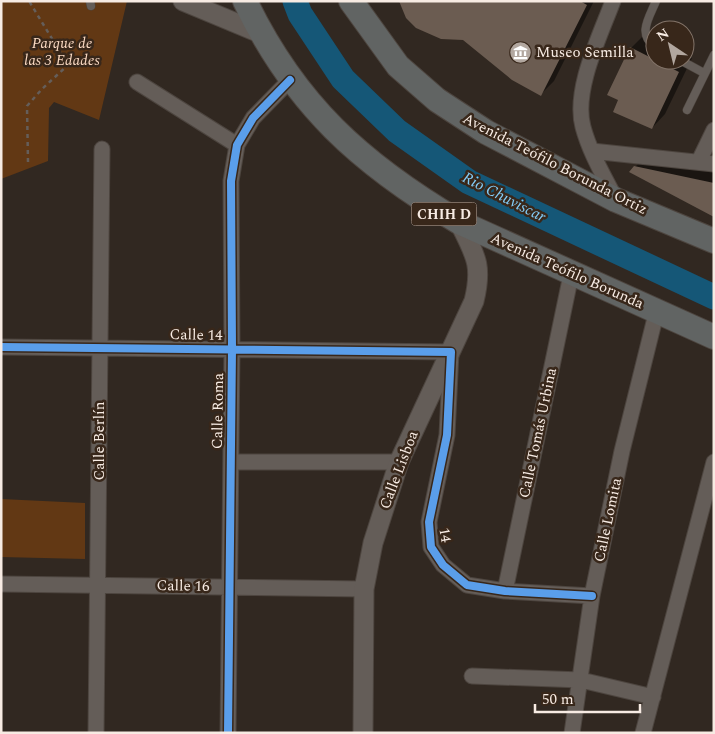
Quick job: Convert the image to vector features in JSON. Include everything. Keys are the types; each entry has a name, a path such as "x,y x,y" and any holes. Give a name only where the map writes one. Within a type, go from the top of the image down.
{"main road":[{"name":"Avenida Teófilo Borunda","path":"245,1 260,33 290,80 319,116 374,166 424,202 458,222 571,275 657,310 714,337"},
{"name":"Avenida Teófilo Borunda Ortiz","path":"350,1 398,66 437,100 486,132 616,200 714,241"}],"street":[{"path":"183,1 260,33"},
{"path":"613,1 585,82 581,104 583,125 592,151 616,200"},
{"name":"Calle Roma","path":"228,733 232,350 230,181 237,145 253,118 290,80"},
{"path":"137,82 237,145"},
{"path":"699,161 714,130"},
{"name":"Calle Berlín","path":"96,733 102,149"},
{"path":"592,151 714,164"},
{"name":"Calle Lisboa","path":"363,733 364,589 373,543 399,462 474,301 479,278 473,250 458,222"},
{"name":"Calle Tomás Urbina","path":"505,592 571,275"},
{"name":"Calle Lomita","path":"572,733 592,596 622,451 657,310"},
{"name":"Calle 14","path":"1,347 451,352"},
{"name":"14","path":"451,352 447,435 429,522 431,547 443,565 467,586 505,592 592,596"},
{"path":"231,462 399,462"},
{"path":"643,733 714,462"},
{"name":"Calle 16","path":"1,584 364,589"},
{"path":"472,676 581,680 653,697"}],"lane":[{"path":"648,20 656,1"},
{"path":"686,110 714,54"},
{"path":"695,68 704,72"}],"path":[{"path":"28,162 27,106 68,65 29,1"}],"green space":[{"name":"Parque de las 3 Edades","path":"1,1 127,1 99,120 54,102 49,108 48,161 1,179"},
{"path":"1,499 85,503 85,559 1,557"}],"building":[{"name":"Museo Semilla","path":"399,1 580,1 587,5 541,96 512,80 463,40 441,39 416,28 406,18"},
{"path":"630,47 645,55 645,70 675,70 679,72 652,129 613,112 618,100 607,95"},
{"path":"634,166 714,183 714,217 629,172"}],"waterway":[{"name":"Rio Chuviscar","path":"295,1 300,14 343,79 397,131 469,182 714,297"}],"cycle path":[{"path":"228,733 232,349 231,181 237,145 253,118 290,80"},
{"path":"1,347 451,352 447,435 429,522 431,547 443,565 467,585 505,591 592,596"}],"place":[{"name":"Museo Semilla","path":"520,52"}]}
